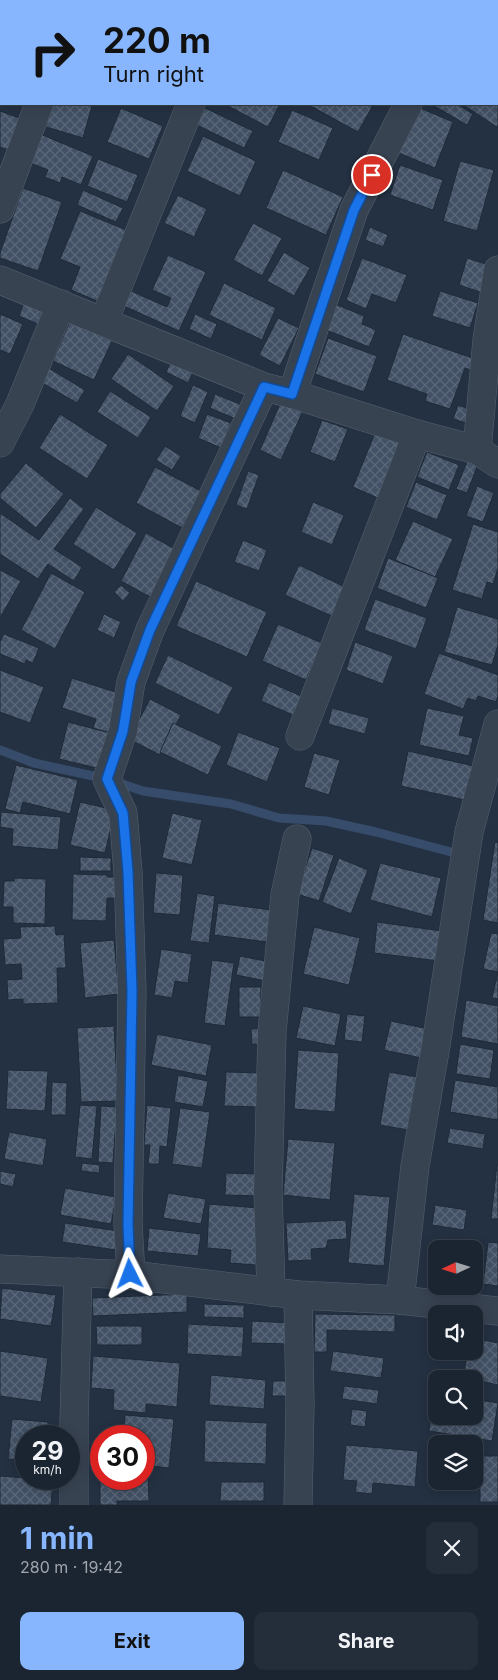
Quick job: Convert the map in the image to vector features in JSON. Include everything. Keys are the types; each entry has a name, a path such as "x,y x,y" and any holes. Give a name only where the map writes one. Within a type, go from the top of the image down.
{"street":[{"path":"0,209 39,105"},
{"path":"104,322 191,105"},
{"path":"292,394 354,210 408,105"},
{"path":"0,280 264,387 292,394 488,457 487,340 498,270"},
{"path":"0,443 20,404 61,304"},
{"path":"130,1274 128,1224 132,991 128,872 123,813 107,779 123,731 131,682 150,630 264,387"},
{"path":"300,736 417,434"},
{"path":"400,1300 415,1166 469,832 498,724"},
{"path":"270,1292 268,1191 272,1032 285,895 297,839"},
{"path":"0,1269 130,1274 298,1295 400,1300 498,1311"},
{"path":"74,1505 78,1272"},
{"path":"298,1295 300,1405 298,1505"}],"building":[{"path":"52,105 92,106 83,138 46,127"},
{"path":"226,105 279,105 268,127"},
{"path":"309,105 373,105 358,132"},
{"path":"433,105 459,105 473,114 467,125"},
{"path":"464,105 498,105 497,127"},
{"path":"418,107 453,122 435,168 399,153"},
{"path":"121,108 163,126 149,159 107,142"},
{"path":"205,108 253,131 244,148 197,125"},
{"path":"292,110 333,128 319,160 278,142"},
{"path":"0,111 22,119 11,151 0,147"},
{"path":"40,134 93,156 81,185 62,177 60,183 45,177 48,170 28,162"},
{"path":"203,136 256,161 240,196 187,171"},
{"path":"98,159 138,175 127,202 87,186"},
{"path":"460,161 494,170 477,231 443,221"},
{"path":"400,165 443,180 433,210 390,195"},
{"path":"283,170 343,197 326,235 266,208"},
{"path":"23,188 62,202 38,271 0,258 0,253"},
{"path":"83,190 123,208 116,222 77,205"},
{"path":"178,195 207,209 194,237 164,223"},
{"path":"80,211 131,232 102,303 71,290 80,267 60,259"},
{"path":"253,223 282,238 262,276 233,260"},
{"path":"370,227 388,235 383,247 365,240"},
{"path":"284,252 310,268 294,296 267,281"},
{"path":"168,255 206,272 179,331 124,306 131,291 167,307 171,298 152,290"},
{"path":"362,258 407,275 396,303 372,294 366,309 346,300"},
{"path":"467,258 495,267 486,294 459,285"},
{"path":"224,283 276,308 262,340 209,315"},
{"path":"440,291 478,303 470,328 432,316"},
{"path":"28,293 47,301 38,324 19,316"},
{"path":"335,304 364,316 362,324 376,330 369,347 324,329"},
{"path":"0,314 23,324 10,354 0,350"},
{"path":"195,314 217,324 211,339 189,329"},
{"path":"278,318 299,328 280,366 259,355"},
{"path":"70,321 112,341 94,380 53,361"},
{"path":"403,334 481,361 477,372 465,368 450,409 425,401 427,394 387,380"},
{"path":"328,338 377,356 364,392 315,374"},
{"path":"128,354 174,386 157,411 111,379"},
{"path":"174,355 196,366 188,383 166,372"},
{"path":"45,366 85,390 77,403 37,380"},
{"path":"193,385 208,392 195,423 180,416"},
{"path":"110,391 151,417 138,438 97,412"},
{"path":"215,394 242,405 236,419 210,408"},
{"path":"284,395 306,404 281,460 260,450"},
{"path":"458,405 474,411 470,424 453,419"},
{"path":"60,414 108,445 87,479 39,448"},
{"path":"207,414 231,423 221,448 198,438"},
{"path":"322,420 348,429 335,462 310,452"},
{"path":"375,433 403,444 380,499 353,487"},
{"path":"165,446 181,456 172,470 156,460"},
{"path":"427,452 459,465 449,490 417,477"},
{"path":"440,453 480,459 467,493 456,489 467,462"},
{"path":"26,463 64,494 36,528 0,498 0,494"},
{"path":"155,467 201,491 182,528 136,503"},
{"path":"248,471 259,475 247,509 236,505"},
{"path":"416,482 447,495 437,520 406,507"},
{"path":"477,486 494,493 483,522 466,516"},
{"path":"70,498 84,509 54,549 82,567 74,581 48,564 38,579 0,554 0,513 39,540"},
{"path":"313,502 344,515 332,545 301,532"},
{"path":"96,507 137,533 114,570 73,544"},
{"path":"413,521 453,539 435,577 395,560"},
{"path":"473,524 498,532 498,568 493,584 487,582 482,599 452,590"},
{"path":"146,533 180,552 154,599 121,581"},
{"path":"243,540 267,550 259,571 234,562"},
{"path":"388,558 438,578 426,608 377,588"},
{"path":"299,565 347,588 334,617 285,595"},
{"path":"0,570 21,581 0,618"},
{"path":"51,573 85,592 55,649 21,630"},
{"path":"196,581 267,612 247,657 176,626"},
{"path":"121,585 130,593 123,601 114,592"},
{"path":"375,599 427,618 416,649 364,630"},
{"path":"457,607 498,619 498,645 492,665 444,652"},
{"path":"104,614 121,622 114,638 97,630"},
{"path":"278,624 322,643 306,680 262,661"},
{"path":"4,634 39,648 33,663 26,660 25,664 0,654 0,642"},
{"path":"355,642 393,656 383,684 346,670"},
{"path":"439,653 498,675 498,696 496,702 478,696 476,701 468,698 463,709 424,694"},
{"path":"168,655 233,687 219,715 155,683"},
{"path":"0,670 44,687 30,723 0,712"},
{"path":"72,678 127,696 114,734 93,728 96,719 62,708"},
{"path":"269,682 301,696 293,715 261,701"},
{"path":"150,699 181,715 160,755 129,739"},
{"path":"332,708 369,718 365,734 328,724"},
{"path":"427,708 464,716 459,735 473,738 469,756 419,745"},
{"path":"68,722 114,734 105,770 59,759"},
{"path":"173,723 222,746 208,775 160,752"},
{"path":"238,732 280,748 267,782 226,765"},
{"path":"408,751 478,767 470,801 401,786"},
{"path":"314,753 340,760 329,795 304,787"},
{"path":"16,765 78,780 70,814 23,802 20,813 5,809"},
{"path":"80,802 115,810 105,853 70,845"},
{"path":"1,812 61,817 58,850 12,846 13,829 0,827"},
{"path":"172,813 202,820 192,865 162,858"},
{"path":"495,842 498,843 498,923 483,920"},
{"path":"312,848 334,855 319,901 297,894"},
{"path":"80,857 111,858 111,871 80,871"},
{"path":"339,858 368,870 351,914 322,902"},
{"path":"380,863 441,878 432,917 370,900"},
{"path":"156,873 183,875 180,915 153,913"},
{"path":"73,874 123,877 122,898 107,898 106,921 72,920"},
{"path":"14,878 46,879 45,924 13,923 13,907 3,907 4,881 14,881"},
{"path":"197,893 215,896 209,943 190,941"},
{"path":"218,903 272,910 267,942 214,935"},
{"path":"377,922 442,931 439,961 374,953"},
{"path":"55,926 56,935 64,934 66,968 57,968 58,1003 23,1004 23,999 8,1000 7,980 22,979 21,964 5,965 3,939 21,938 20,927"},
{"path":"314,927 360,938 349,985 303,974"},
{"path":"491,933 498,934 498,972 483,969"},
{"path":"114,940 119,994 85,998 80,943"},
{"path":"161,949 192,954 188,983 175,981 172,998 154,995"},
{"path":"240,956 270,962 266,981 236,975"},
{"path":"212,960 234,963 225,1026 204,1023"},
{"path":"498,972 498,999 492,998"},
{"path":"239,987 261,987 260,1017 239,1017"},
{"path":"466,1000 498,1006 498,1044 461,1037"},
{"path":"303,1006 341,1014 335,1046 296,1038"},
{"path":"347,1014 365,1016 362,1042 344,1040"},
{"path":"391,1021 433,1030 426,1059 384,1050"},
{"path":"114,1026 118,1101 81,1102 77,1028"},
{"path":"261,1028 262,1044 252,1044 251,1029"},
{"path":"157,1034 212,1045 206,1076 151,1065"},
{"path":"460,1044 494,1050 490,1079 456,1074"},
{"path":"298,1050 339,1053 335,1112 294,1109"},
{"path":"8,1070 48,1071 45,1111 6,1109"},
{"path":"226,1072 261,1073 260,1107 224,1106"},
{"path":"389,1072 423,1078 414,1131 380,1125"},
{"path":"178,1075 208,1081 203,1107 174,1102"},
{"path":"455,1080 498,1087 498,1120 450,1112"},
{"path":"52,1082 67,1083 66,1115 51,1115"},
{"path":"80,1105 97,1106 92,1159 75,1157"},
{"path":"147,1105 171,1108 167,1147 160,1146 159,1164 148,1164 150,1145 144,1145"},
{"path":"101,1106 116,1107 123,1133 115,1133 113,1163 98,1162"},
{"path":"180,1108 210,1112 202,1168 172,1164"},
{"path":"450,1128 485,1134 483,1149 447,1143"},
{"path":"9,1132 47,1139 43,1166 4,1159"},
{"path":"288,1139 335,1143 330,1200 283,1195"},
{"path":"82,1163 100,1165 99,1173 81,1171"},
{"path":"497,1164 498,1219 491,1219"},
{"path":"0,1171 16,1174 13,1187 0,1184"},
{"path":"226,1173 259,1174 258,1196 225,1195"},
{"path":"65,1188 116,1197 111,1224 60,1215"},
{"path":"168,1193 206,1199 201,1224 163,1218"},
{"path":"354,1194 390,1197 384,1266 348,1263"},
{"path":"209,1204 259,1208 256,1265 230,1263 231,1250 207,1248"},
{"path":"435,1205 467,1210 464,1230 432,1225"},
{"path":"346,1220 347,1239 328,1240 326,1248 311,1249 312,1260 288,1261 286,1223"},
{"path":"65,1223 118,1231 116,1250 62,1242"},
{"path":"149,1228 201,1234 198,1256 147,1251"},
{"path":"488,1242 498,1243 498,1286 483,1284"},
{"path":"2,1288 56,1295 51,1326 0,1319"},
{"path":"187,1294 187,1312 93,1316 92,1298"},
{"path":"204,1304 244,1305 244,1318 204,1317"},
{"path":"315,1314 395,1315 395,1332 327,1330 327,1352 314,1352"},
{"path":"252,1321 291,1323 290,1344 251,1343"},
{"path":"188,1324 244,1327 242,1357 187,1354"},
{"path":"96,1326 142,1326 142,1345 97,1345"},
{"path":"483,1340 498,1343 498,1385 483,1382 483,1370 464,1370 466,1360 483,1360"},
{"path":"0,1351 48,1358 41,1402 0,1396"},
{"path":"333,1351 384,1358 381,1378 330,1371"},
{"path":"93,1356 180,1363 177,1407 146,1404 146,1413 113,1410 114,1390 91,1388"},
{"path":"211,1375 266,1380 264,1409 209,1405"},
{"path":"273,1381 289,1381 289,1396 272,1396"},
{"path":"344,1386 379,1390 377,1404 342,1399"},
{"path":"483,1400 498,1403 492,1441 483,1440 483,1435 454,1435 429,1431 430,1425 483,1425"},
{"path":"352,1409 367,1411 365,1427 350,1425"},
{"path":"125,1415 174,1419 169,1468 155,1466 155,1425 124,1425"},
{"path":"12,1419 48,1422 48,1425 15,1425 15,1459 8,1459"},
{"path":"205,1420 267,1423 266,1464 204,1462"},
{"path":"346,1445 418,1451 415,1487 373,1483 372,1494 355,1492 357,1481 343,1480"},
{"path":"483,1456 498,1456 498,1502 480,1502 480,1490 483,1490"},
{"path":"0,1476 15,1477 15,1490 52,1490 51,1505 0,1505"},
{"path":"221,1482 264,1482 264,1501 220,1501"},
{"path":"100,1490 149,1490 149,1501 117,1501 117,1505 100,1505"}],"waterway":[{"path":"0,750 34,763 107,779 143,791 231,804 279,818 326,821 451,852"}],"route":[{"path":"130,1274 128,1224 132,991 128,872 123,813 107,779 123,731 131,682 150,630 264,387 292,394 354,210 372,175"}]}
